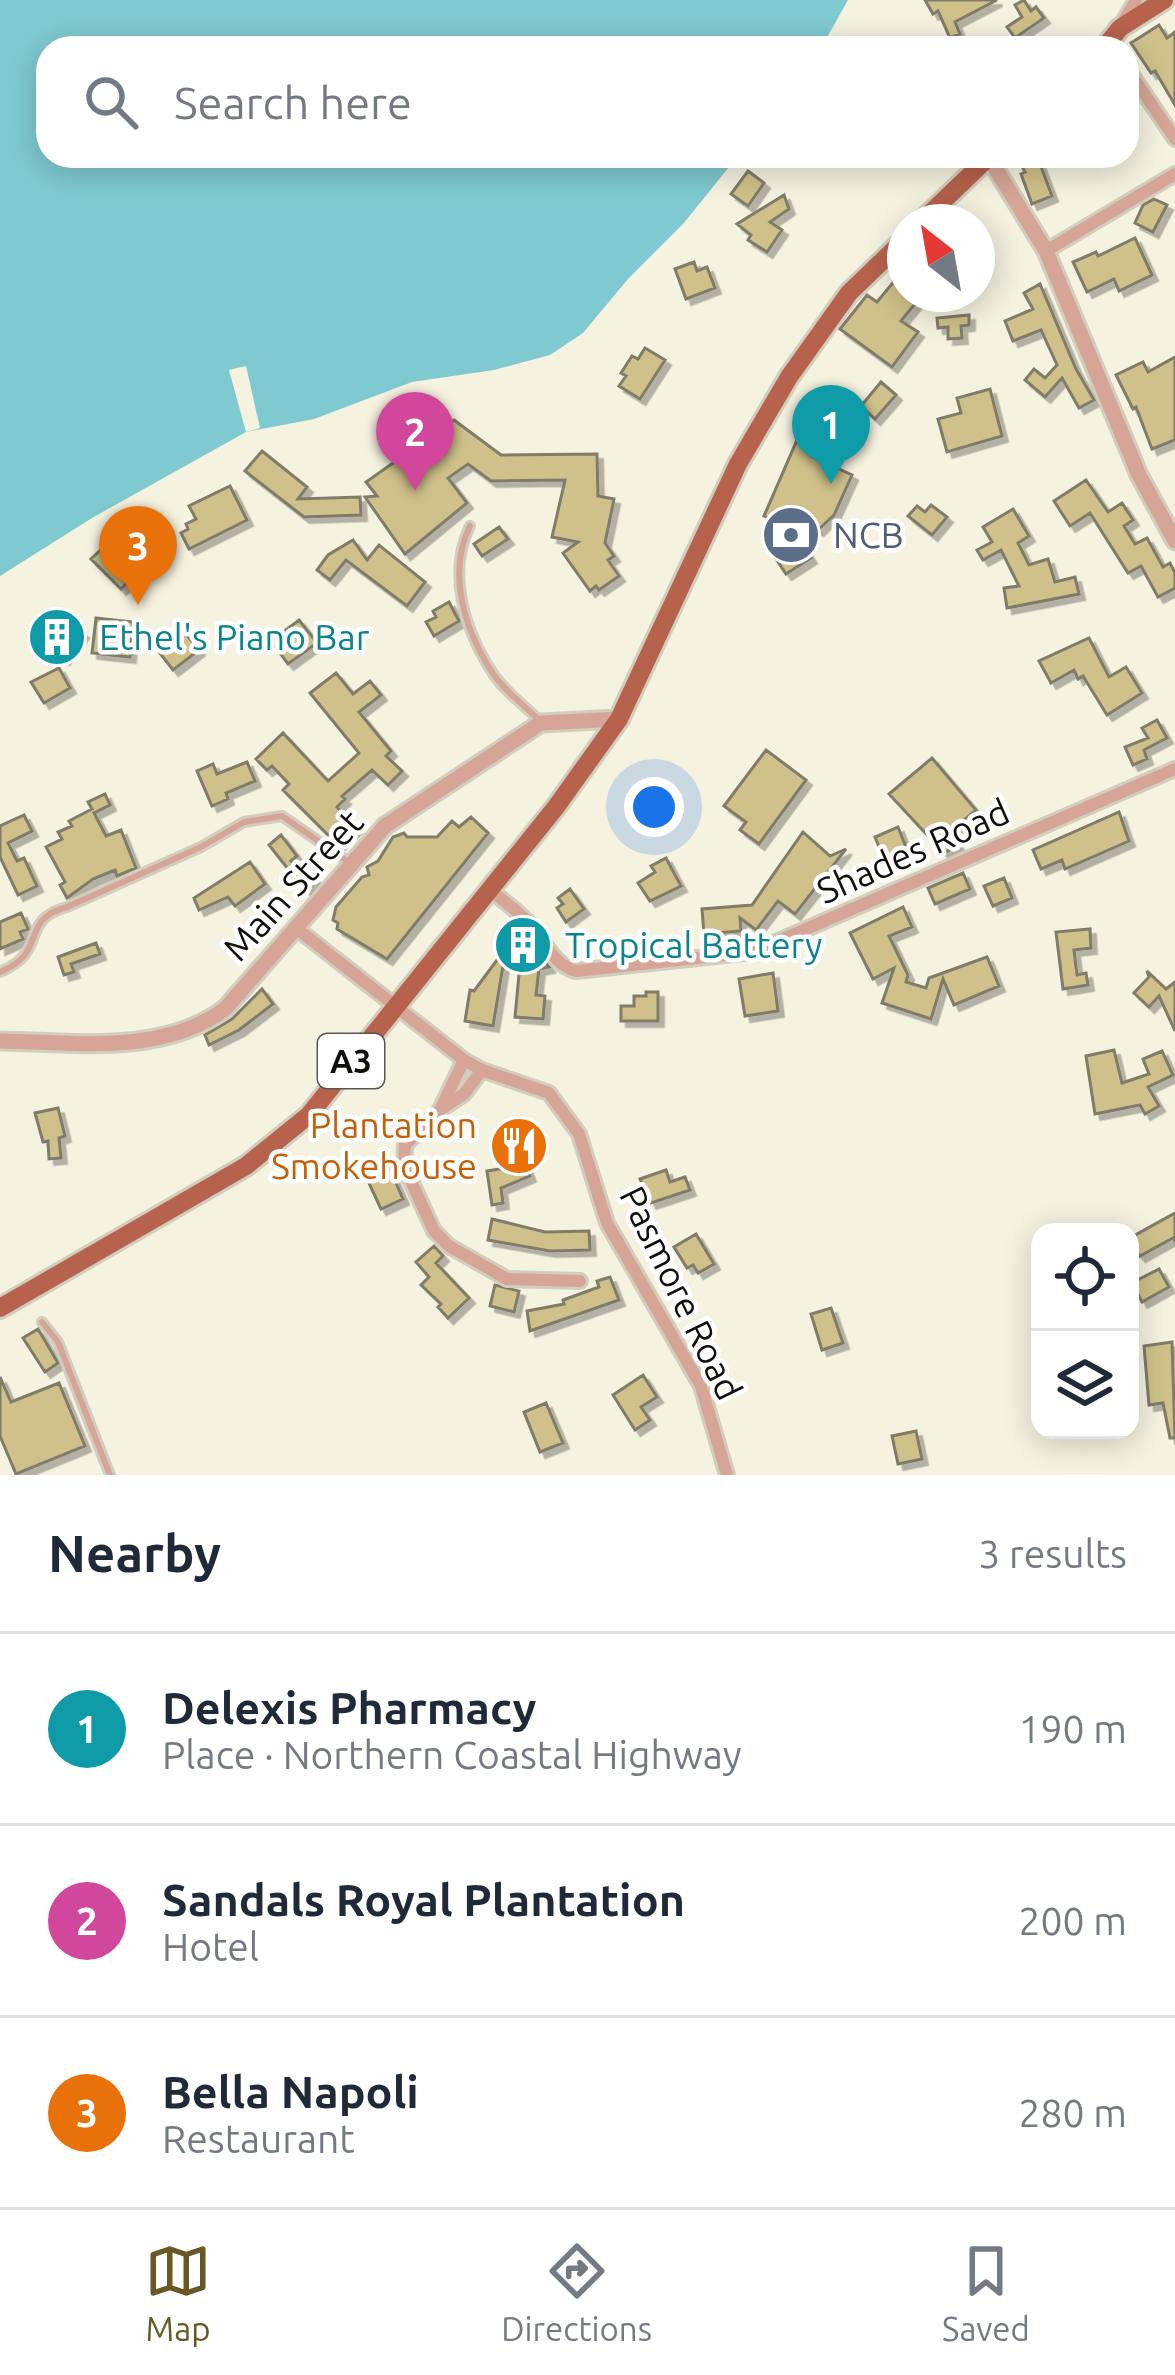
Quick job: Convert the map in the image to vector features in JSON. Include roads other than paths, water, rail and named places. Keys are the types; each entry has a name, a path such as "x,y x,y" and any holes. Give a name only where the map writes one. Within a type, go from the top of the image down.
{"main road":[{"path":"1119,36 1164,0"},
{"path":"940,204 977,168"},
{"name":"A3","path":"0,1308 246,1166 309,1115 556,807 619,719 738,464 779,394 849,293 887,256"}],"street":[{"path":"1115,36 1136,0"},
{"path":"1139,86 1175,139"},
{"path":"996,168 1046,251 1139,475 1175,541"},
{"path":"1046,251 1175,174"},
{"name":"Main Street","path":"2,1043 90,1046 201,1026 224,1009 386,826 408,808 541,723 619,719"},
{"name":"Shades Road","path":"488,888 527,921 564,968 576,971 753,952 1175,769"},
{"name":"Pasmore Road","path":"296,928 464,1060 549,1093 579,1134 607,1223 701,1386 727,1475"},
{"path":"440,1110 464,1060"},
{"path":"482,1070 464,1094 405,1145 404,1166 434,1231 449,1246 507,1279 580,1281"}],"lane":[{"path":"470,526 459,548 458,586 475,637 493,674 541,723"},
{"path":"0,972 28,954 46,912 201,847 244,822 282,816 353,865"},
{"path":"42,1322 58,1342 110,1475"}],"water":[{"path":"0,0 848,0 828,36 36,36 36,168 728,168 583,333 550,355 494,370 412,382 314,419 246,432 0,576"}],"place":[{"name":"Delexis Pharmacy","path":"831,484"},
{"name":"Sandals Royal Plantation","path":"415,491"},
{"name":"NCB","path":"791,535"},
{"name":"Bella Napoli","path":"138,605"},
{"name":"Ethel's Piano Bar","path":"57,637"},
{"name":"Tropical Battery","path":"523,945"},
{"name":"Plantation Smokehouse","path":"519,1146"}]}
